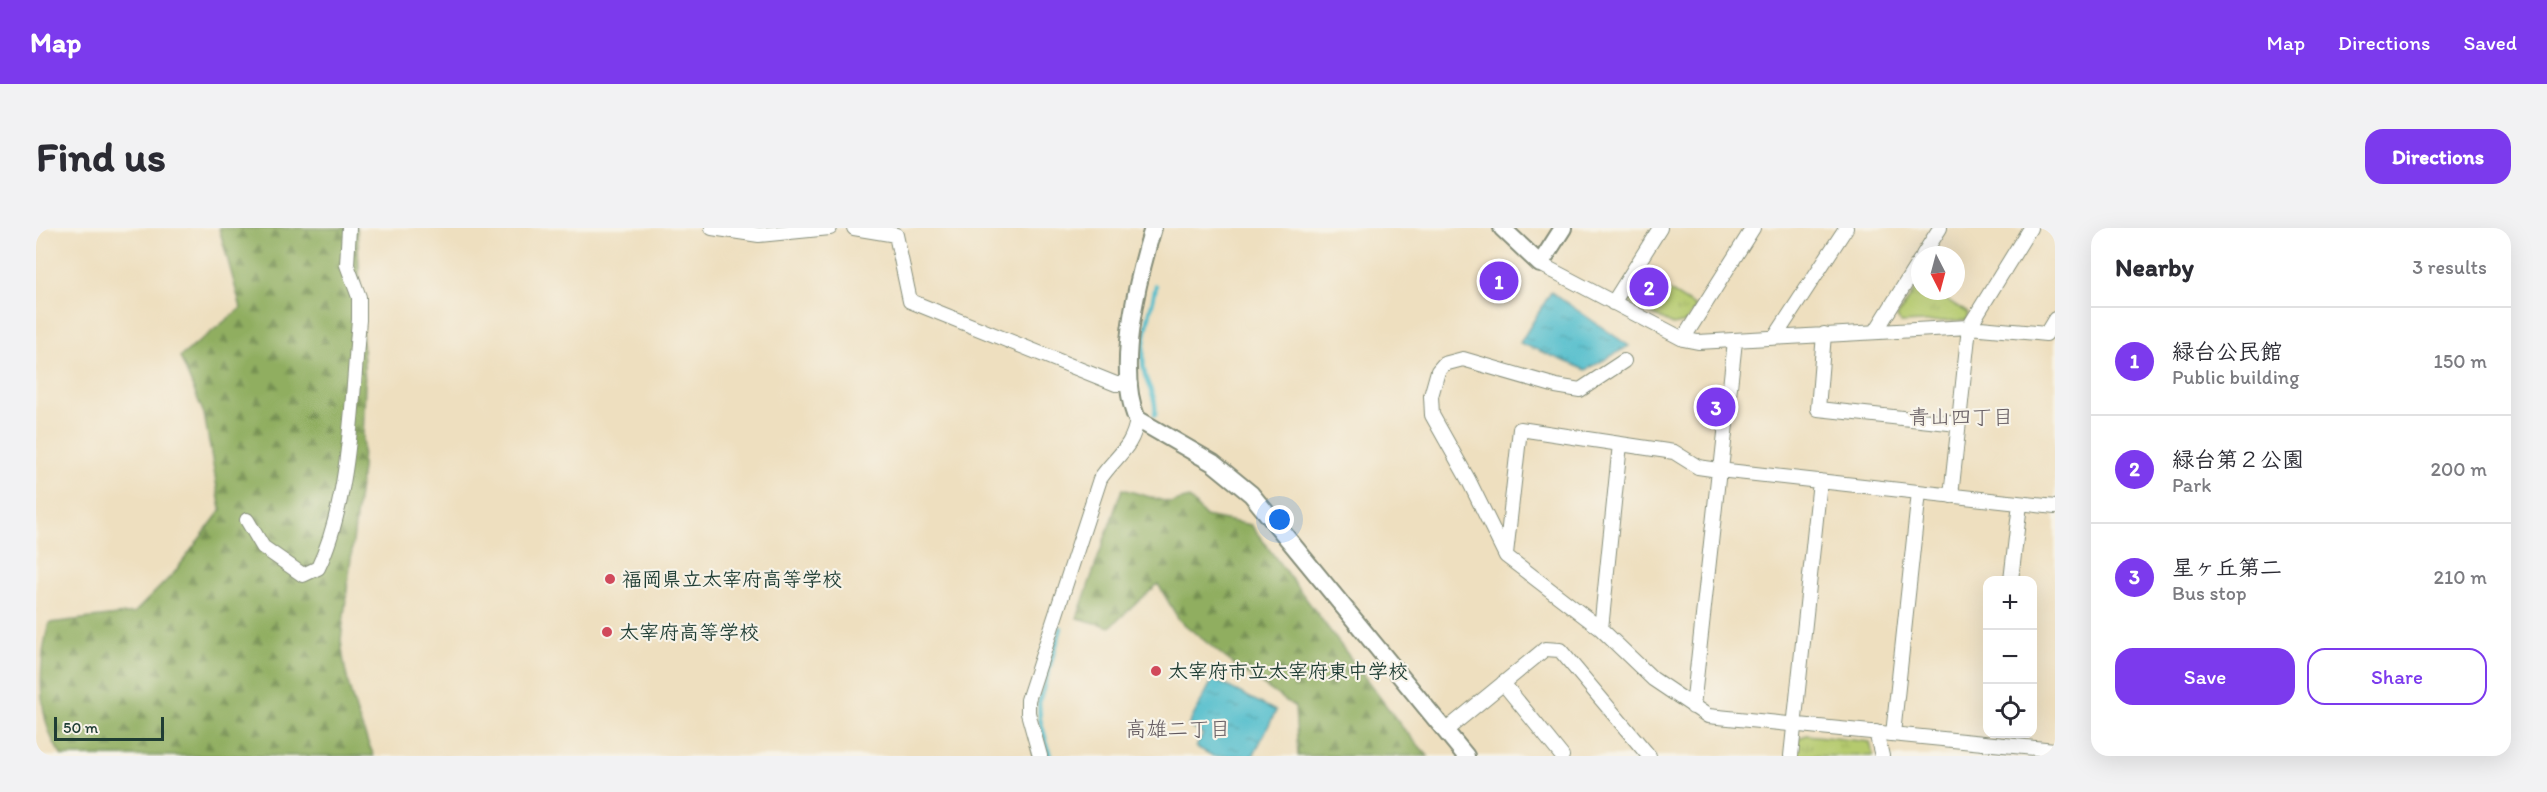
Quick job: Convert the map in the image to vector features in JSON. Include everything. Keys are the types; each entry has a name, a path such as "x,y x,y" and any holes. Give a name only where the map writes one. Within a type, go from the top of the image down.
{"street":[{"path":"247,520 263,547 284,565 303,575 318,568 330,543 342,489 360,320 358,297 347,265 349,228"},
{"path":"712,228 759,235 830,228"},
{"path":"854,228 896,235 910,301 1116,384 1130,384"},
{"path":"1040,756 1028,713 1028,700 1100,479 1131,444 1137,419 1130,384 1130,329 1138,276 1153,228"},
{"path":"1502,228 1540,264 1683,339 1698,342 1969,327 2046,334 2055,319"},
{"path":"1540,264 1563,228"},
{"path":"1612,303 1660,228"},
{"path":"1683,339 1753,228"},
{"path":"1775,337 1846,228"},
{"path":"1929,246 1940,228"},
{"path":"1951,496 1969,327 2030,228"},
{"path":"1876,331 1911,275"},
{"path":"1824,334 1818,409 1958,424"},
{"path":"1693,707 1735,341"},
{"path":"1624,361 1580,390 1556,386 1462,359 1444,364 1438,371 1431,396 1432,415 1469,481 1506,556 1601,629 1653,679 1708,716 2055,750"},
{"path":"1137,419 1213,463 1251,494 1466,756"},
{"path":"1506,556 1520,429 1674,452 1698,466 1720,470 2055,507"},
{"path":"1601,629 1620,444"},
{"path":"1791,756 1820,482"},
{"path":"1893,734 1918,492"},
{"path":"2011,576 2020,504"},
{"path":"1445,731 1545,649 1560,650 1649,756"},
{"path":"1503,683 1562,756"},
{"path":"1876,732 1882,756"}],"green space":[{"path":"219,228 357,228 365,385 362,468 341,640 345,670 353,700 374,756 62,756 47,726 42,692 41,674 49,623 134,613 174,573 221,510 204,414 180,357 241,308"},
{"path":"1642,274 1696,307 1686,322 1673,325 1626,301"},
{"path":"1911,295 1911,300 1947,300 1968,313 1966,320 1901,323 1897,317"},
{"path":"1122,489 1171,503 1189,498 1205,516 1251,525 1402,727 1428,756 1298,756 1295,707 1238,668 1179,620 1158,584 1110,627 1077,618"},
{"path":"1807,735 1870,742 1873,756 1798,756 1798,738"}],"water":[{"path":"1551,292 1629,346 1586,370 1520,343"},
{"path":"1213,679 1276,711 1253,756 1213,756 1196,747 1203,734 1188,726"}],"waterway":[{"path":"1155,415 1154,398 1145,375 1143,354 1156,286"},
{"path":"1050,756 1040,719 1039,703 1061,628"}],"place":[{"name":"緑台公民館","path":"1499,281"},
{"name":"緑台第２公園","path":"1649,287"},
{"name":"星ヶ丘第二","path":"1716,407"},
{"name":"福岡県立太宰府高等学校","path":"610,579"},
{"name":"太宰府高等学校","path":"607,632"},
{"name":"太宰府市立太宰府東中学校","path":"1156,671"}],"district":[{"name":"青山四丁目","path":"1961,417"},
{"name":"高雄二丁目","path":"1178,729"}]}
